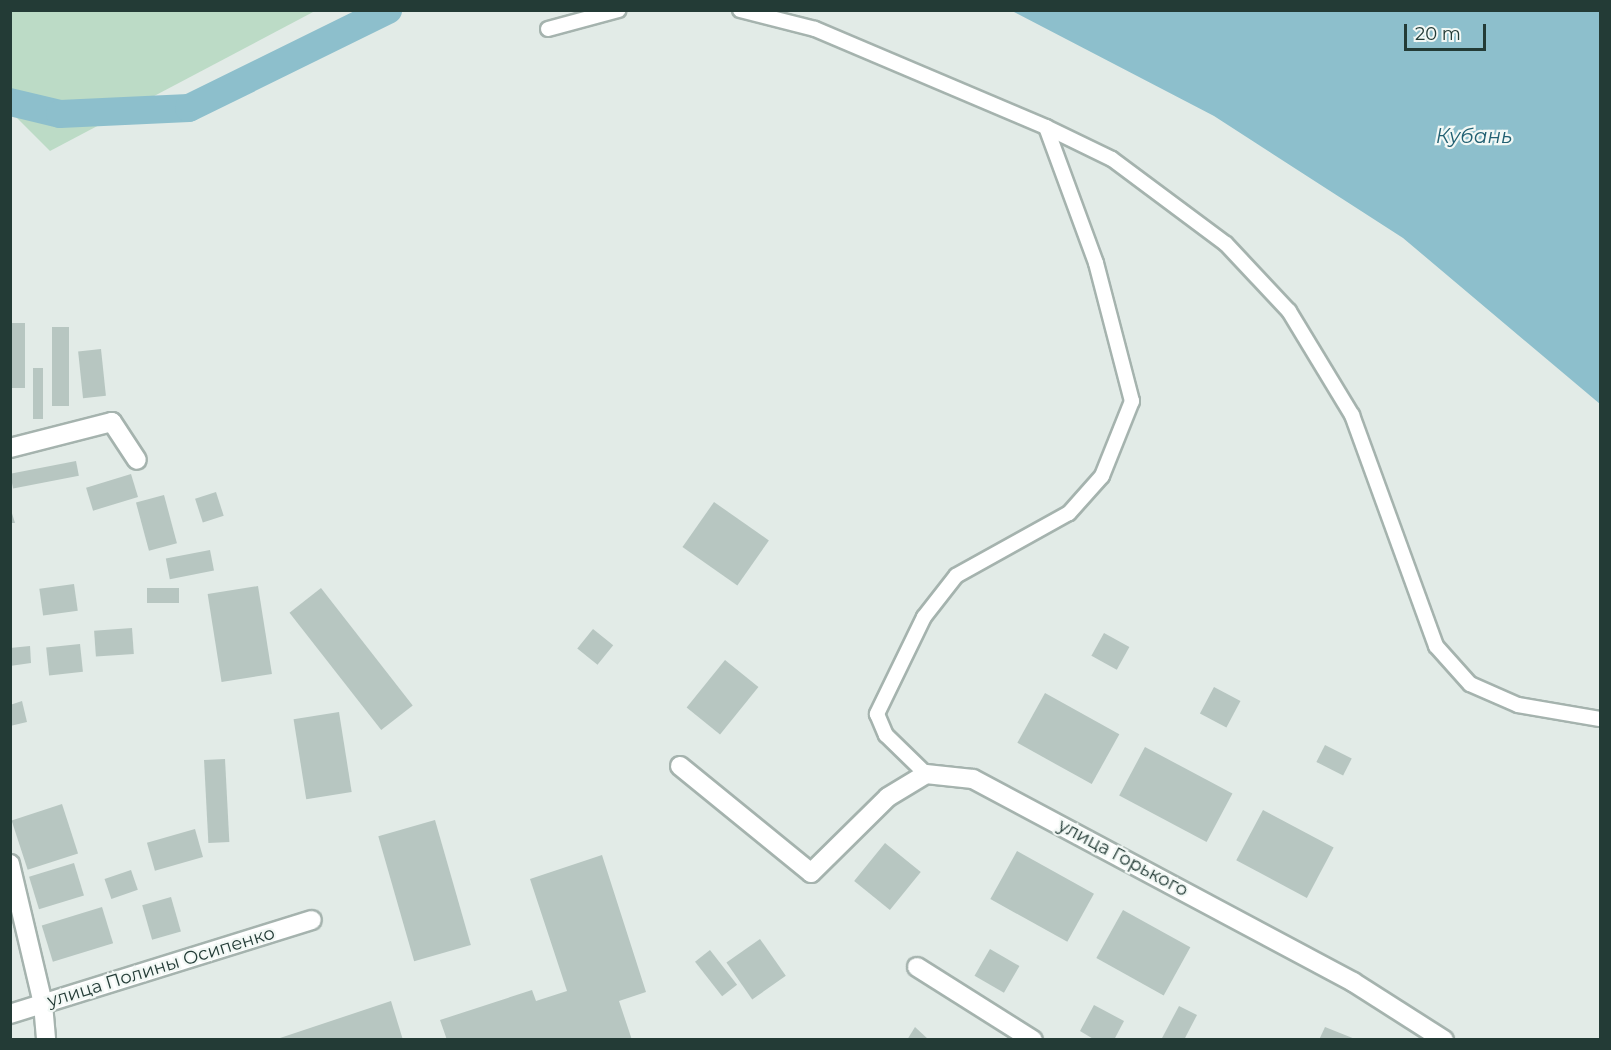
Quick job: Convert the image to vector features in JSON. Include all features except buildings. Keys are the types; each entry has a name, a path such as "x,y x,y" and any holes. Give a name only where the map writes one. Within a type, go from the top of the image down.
{"street":[{"path":"10,448 112,422 137,460"},
{"path":"680,766 811,873 888,797 926,774"},
{"name":"улица Горького","path":"926,774 973,779 1353,982 1444,1040"},
{"path":"10,864 43,1005 46,1040"},
{"name":"улица Полины Осипенко","path":"10,1014 312,920"},
{"path":"917,967 1033,1040"}],"lane":[{"path":"548,29 619,10"},
{"path":"740,10 815,29 1046,127 1112,159 1226,244 1289,311 1352,415 1436,646 1470,684 1518,705 1600,719"},
{"path":"926,774 886,735 877,714 924,617 956,576 1068,513 1102,476 1132,401 1096,263 1046,127"}],"green space":[{"path":"10,11 315,11 50,151 11,112"}],"water":[{"name":"Кубань","path":"1012,11 1600,11 1600,404 1403,238 1214,116"}],"waterway":[{"path":"10,102 60,114 189,108 388,10"}]}
